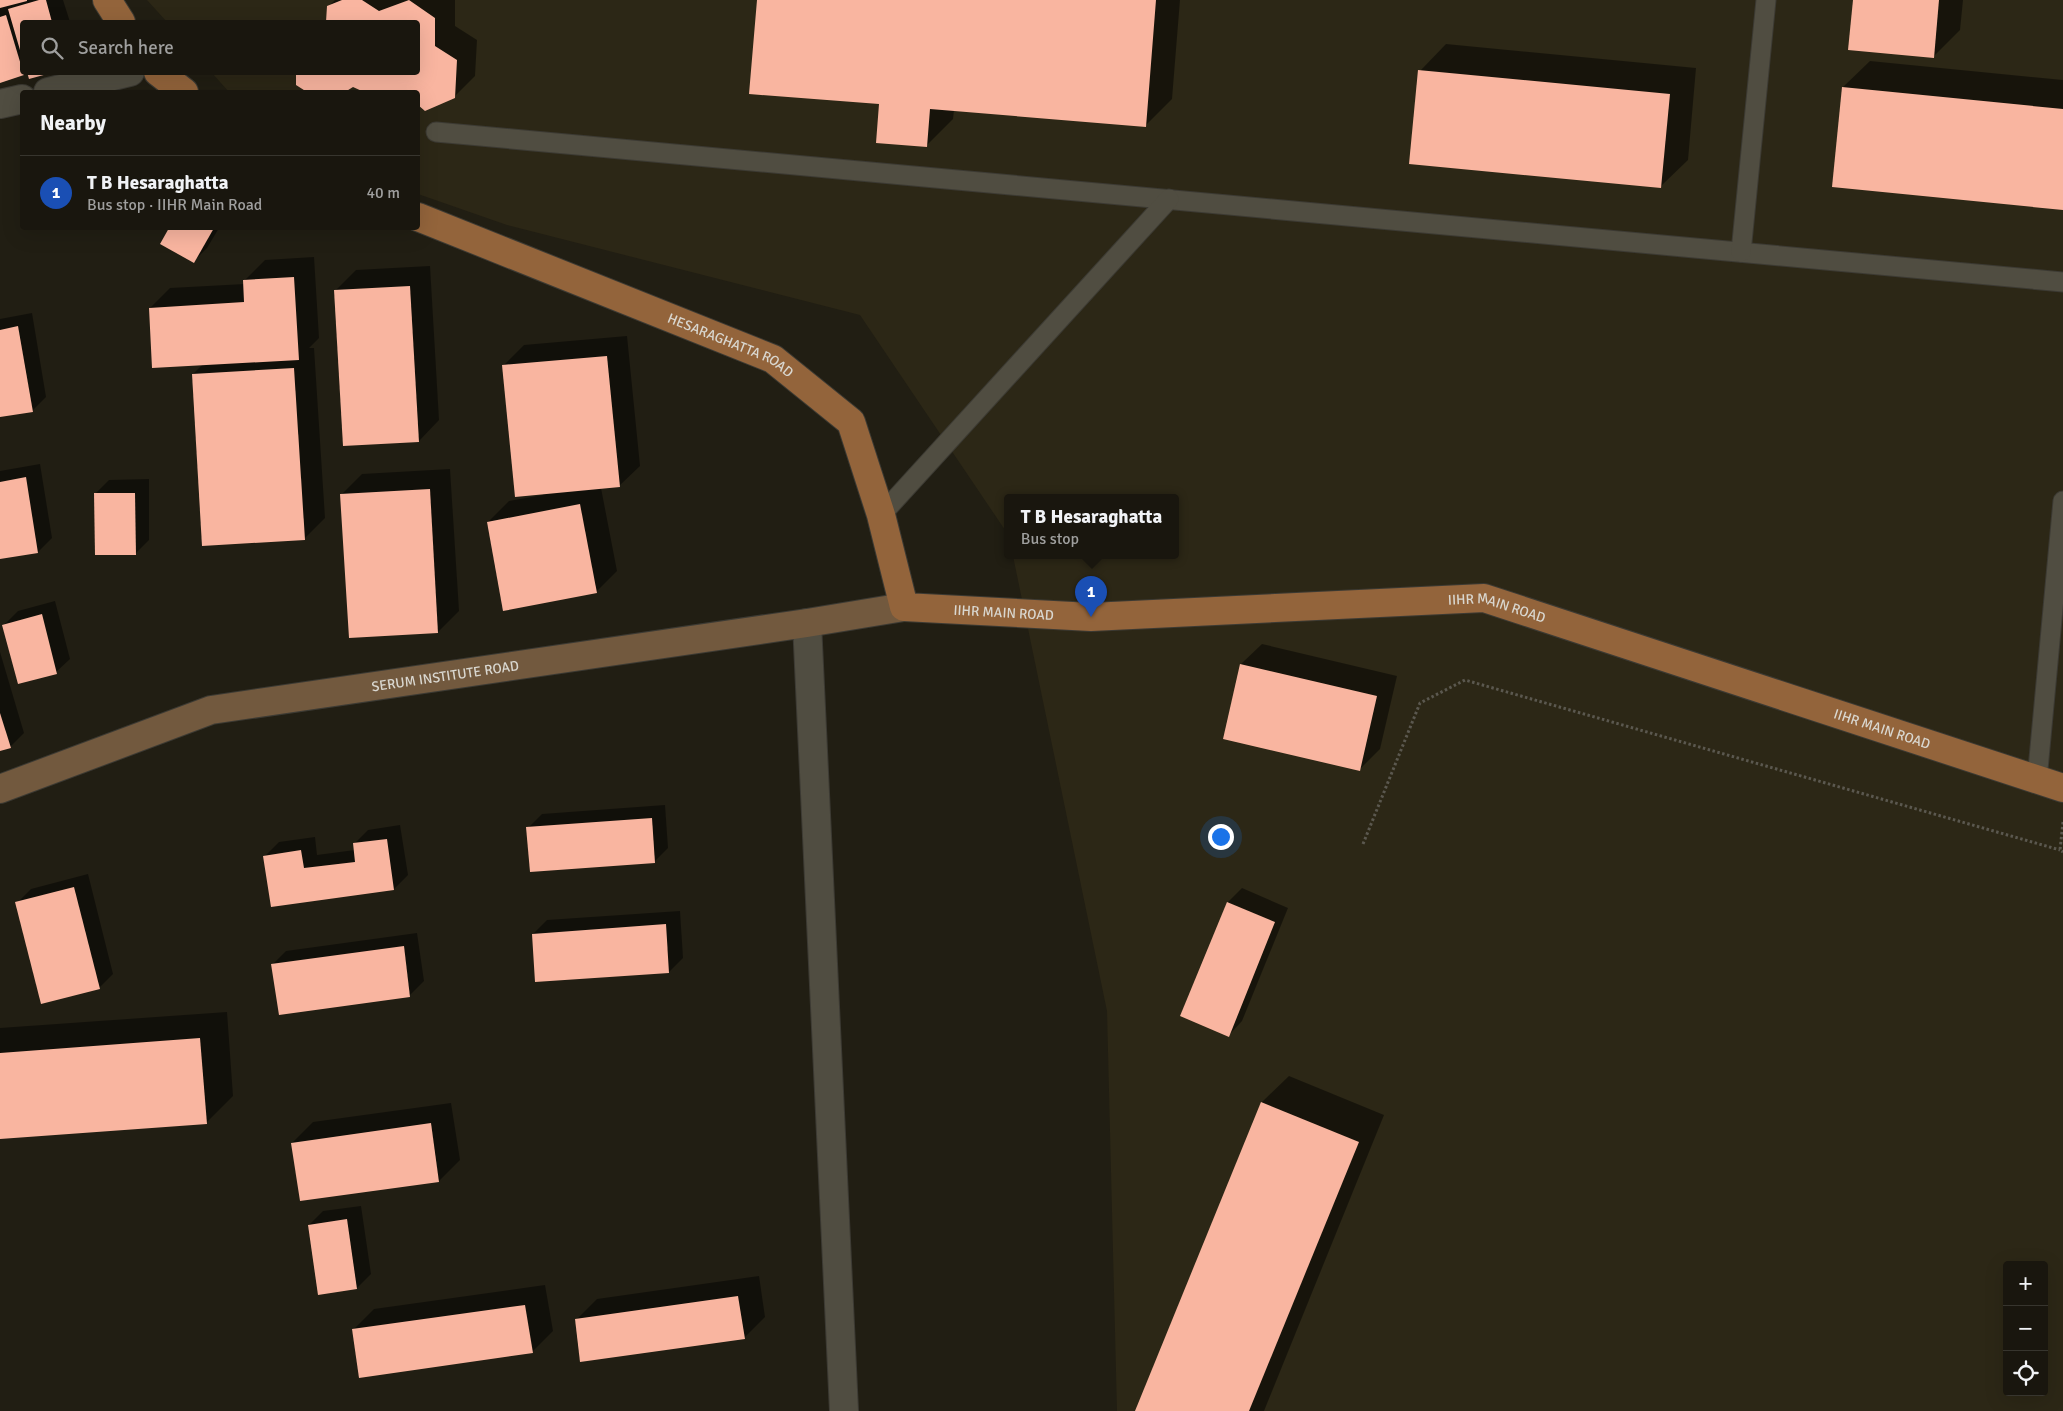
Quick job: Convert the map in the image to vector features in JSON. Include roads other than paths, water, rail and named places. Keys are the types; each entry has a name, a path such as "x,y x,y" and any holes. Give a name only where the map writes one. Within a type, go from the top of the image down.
{"main road":[{"path":"107,0 120,20"},
{"path":"162,75 181,90"},
{"name":"HESARAGHATTA ROAD","path":"420,218 773,359 851,422 881,515 904,608"},
{"name":"IIHR MAIN ROAD","path":"904,608 1091,617 1484,598 2063,788"},
{"name":"SERUM INSTITUTE ROAD","path":"0,789 211,710 806,624 904,608"}],"street":[{"path":"56,90 118,75"},
{"path":"0,104 20,99"},
{"path":"806,624 844,1411"}],"lane":[{"path":"1741,252 1766,0"},
{"path":"436,132 2063,282"},
{"path":"881,515 1170,199"},
{"path":"2037,780 2063,501"}],"place":[{"name":"T B Hesaraghatta","path":"1091,617"}]}
